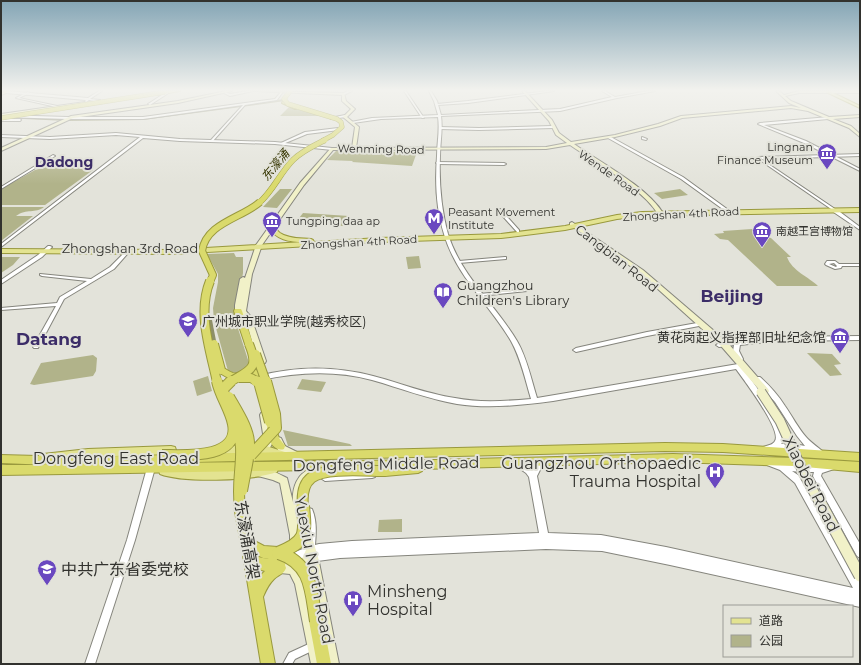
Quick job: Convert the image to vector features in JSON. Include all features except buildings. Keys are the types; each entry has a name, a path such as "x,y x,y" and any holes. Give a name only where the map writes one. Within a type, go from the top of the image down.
{"highway":[{"path":"233,418 213,365 204,318 205,294 212,275 203,256 204,244 218,228 266,198 286,168 300,153 331,137 341,128 341,122"},
{"path":"37,458 210,453 227,444 233,437 234,430 208,314 209,296 215,279 212,267 203,254 205,242 220,227 249,211 266,198 287,166 301,152 333,136 343,125 342,122"},
{"path":"241,311 273,407 277,424 273,432 256,447 249,457"},
{"path":"233,418 223,393 223,388 228,382 252,367 254,359 251,344"},
{"path":"243,373 251,362"},
{"path":"221,370 230,376 243,373 256,376"},
{"path":"256,376 236,382 230,389 227,401 247,431 250,445 241,499 254,561 269,664"},
{"path":"228,382 245,377 258,381 261,385 274,440 280,446"},
{"name":"东濠涌高架","path":"233,418 241,432 242,440 238,489 269,664"},
{"name":"Dongfeng Middle Road","path":"231,458 665,447 759,450 860,457"},
{"path":"214,450 231,458"},
{"name":"Dongfeng East Road","path":"1,459 37,458 75,461 231,458"},
{"name":"Dongfeng Middle Road","path":"151,468 435,464 549,460 680,458 765,460 860,467"},
{"path":"258,593 265,579 273,571 279,561 304,535 306,523 302,493 304,486 312,478 327,472 385,471 435,464"},
{"name":"Dongfeng East Road","path":"1,470 151,468"},
{"path":"247,543 279,561"},
{"path":"254,561 270,565 290,556 302,566 305,571 324,664"}],"main road":[{"path":"1,150 59,122"},
{"path":"354,122 357,126 355,149"},
{"name":"Wende Road","path":"549,122 555,134 635,188 659,211"},
{"name":"Wende Road","path":"552,122 557,134 570,144"},
{"path":"838,122 850,127 860,136"},
{"name":"Wenming Road","path":"332,149 540,149 610,137 662,123"},
{"path":"256,247 305,180 332,149"},
{"path":"308,456 292,455 280,446 251,362 237,315 241,311 256,247 301,180 332,149"},
{"path":"770,210 860,208"},
{"name":"Zhongshan 4th Road","path":"256,247 316,241 516,235 625,215 659,211 725,209 770,210"},
{"name":"Zhongshan 4th Road","path":"659,211 770,210"},
{"name":"Zhongshan 4th Road","path":"256,247 518,232 574,225"},
{"name":"Cangbian Road","path":"574,225 633,268 697,326 721,345"},
{"name":"Cangbian Road","path":"574,225 637,267 715,337 763,392"},
{"path":"271,226 274,232 282,236 316,241"},
{"name":"Zhongshan 3rd Road","path":"1,247 127,252 256,247"},
{"name":"Zhongshan 3rd Road","path":"1,251 47,249 198,250"},
{"path":"241,311 248,317 264,366 256,376 269,441 263,449"},
{"name":"Xiaobei Road","path":"763,392 786,423 808,473 860,567"},
{"name":"Xiaobei Road","path":"763,392 780,421 804,474 860,576"},
{"path":"37,458 99,452 263,449 287,457"},
{"path":"151,468 172,472 253,473 294,465"},
{"name":"Yuexiu North Road","path":"325,465 308,474 298,486 297,497 333,664"},
{"name":"Yuexiu North Road","path":"253,473 275,476 284,481 296,543 292,552 279,561 292,569 300,583 317,664"},
{"path":"300,583 310,555"}],"street":[{"path":"212,141 230,122"},
{"path":"440,122 438,163 440,199 447,236 459,262 480,295 515,341 524,364 535,401"},
{"path":"782,122 760,124 799,139 860,170"},
{"path":"440,128 479,129 552,127"},
{"path":"282,144 306,133 338,129"},
{"path":"1,136 26,138 116,134 212,141 282,144 332,149"},
{"path":"1,243 118,152 142,136"},
{"path":"1,247 142,136"},
{"path":"610,137 682,178 725,209"},
{"path":"860,154 758,158 860,229"},
{"path":"1,188 54,156"},
{"path":"438,163 504,164"},
{"path":"499,210 518,232"},
{"path":"1,278 47,249"},
{"path":"1,282 47,249"},
{"path":"36,347 62,298 112,268 127,252"},
{"path":"459,262 505,258"},
{"path":"839,265 860,265"},
{"path":"42,275 91,280"},
{"path":"480,295 525,290"},
{"path":"1,309 59,304"},
{"path":"576,350 647,334 697,326"},
{"path":"715,337 738,342"},
{"path":"721,345 738,342 800,338 860,338"},
{"path":"256,376 329,370 367,377 455,401 488,404 535,401 557,399 637,383 742,367 736,351 738,342"},
{"name":"Cangbian Road","path":"742,367 779,432"},
{"name":"Cangbian Road","path":"742,367 770,391 799,434 810,447 824,455"},
{"path":"779,432 785,439 793,442 798,441 799,434"},
{"path":"759,450 775,446 779,440 779,432"},
{"path":"533,476 537,468 549,460"},
{"name":"Xiaobei Road","path":"765,460 787,471 795,477 802,486 860,590"},
{"path":"515,462 527,469 533,476 545,541"},
{"path":"310,555 312,533 307,492 308,487 315,480 335,476 396,474 435,464"},
{"name":"Xiaobei Road","path":"840,465 818,471 817,476 860,553"},
{"path":"90,664 131,540 151,468"},
{"path":"802,486 802,482 807,480 813,481 822,486"},
{"path":"279,561 310,555 340,552 601,539 629,543 860,594"},
{"path":"545,541 630,551 860,602"},
{"path":"286,664 292,656 314,645"}],"green space":[{"path":"336,151 417,152 412,166 327,160"},
{"path":"57,163 81,164 93,170 45,205 1,205 1,189 35,170"},
{"path":"280,189 292,189 277,208 263,207"},
{"path":"680,189 688,195 662,199 654,193"},
{"path":"1,207 44,207 37,210 24,212 16,216 33,216 1,241"},
{"path":"303,213 349,216 343,226 296,222"},
{"path":"752,229 763,236 771,238 791,257 787,257 789,262 818,286 777,286 728,240 720,239 714,234 724,233 723,231"},
{"path":"234,253 236,257 243,257 243,273 234,316 249,363 240,372 228,371 214,321 213,308 218,274 207,254"},
{"path":"419,256 421,268 408,269 406,257"},
{"path":"1,257 20,257 13,265 1,273"},
{"path":"807,353 832,354 841,364 834,365 842,375 830,376"},
{"path":"93,355 97,358 96,371 93,376 34,385 30,384 41,363"},
{"path":"208,376 212,391 197,396 193,381"},
{"path":"302,379 326,382 321,392 297,389"},
{"path":"283,430 350,444 352,446 288,446"},
{"path":"402,519 402,532 378,532 379,520"}],"waterway":[{"path":"208,320 214,351"}],"place":[{"name":"Lingnan Finance Museum","path":"827,170"},
{"name":"Peasant Movement Institute","path":"434,235"},
{"name":"Tungping daa ap","path":"272,238"},
{"name":"南越王宫博物馆","path":"762,248"},
{"name":"Guangzhou Children's Library","path":"443,309"},
{"name":"广州城市职业学院(越秀校区)","path":"188,338"},
{"name":"黄花岗起义指挥部旧址纪念馆","path":"840,354"},
{"name":"Guangzhou Orthopaedic Trauma Hospital","path":"715,489"},
{"name":"中共广东省委党校","path":"47,586"},
{"name":"Minsheng Hospital","path":"353,617"}],"district":[{"name":"Dadong","path":"64,162"},
{"name":"Beijing","path":"732,296"},
{"name":"Datang","path":"49,339"}],"water label":[{"name":"东濠涌","path":"275,165"}]}
